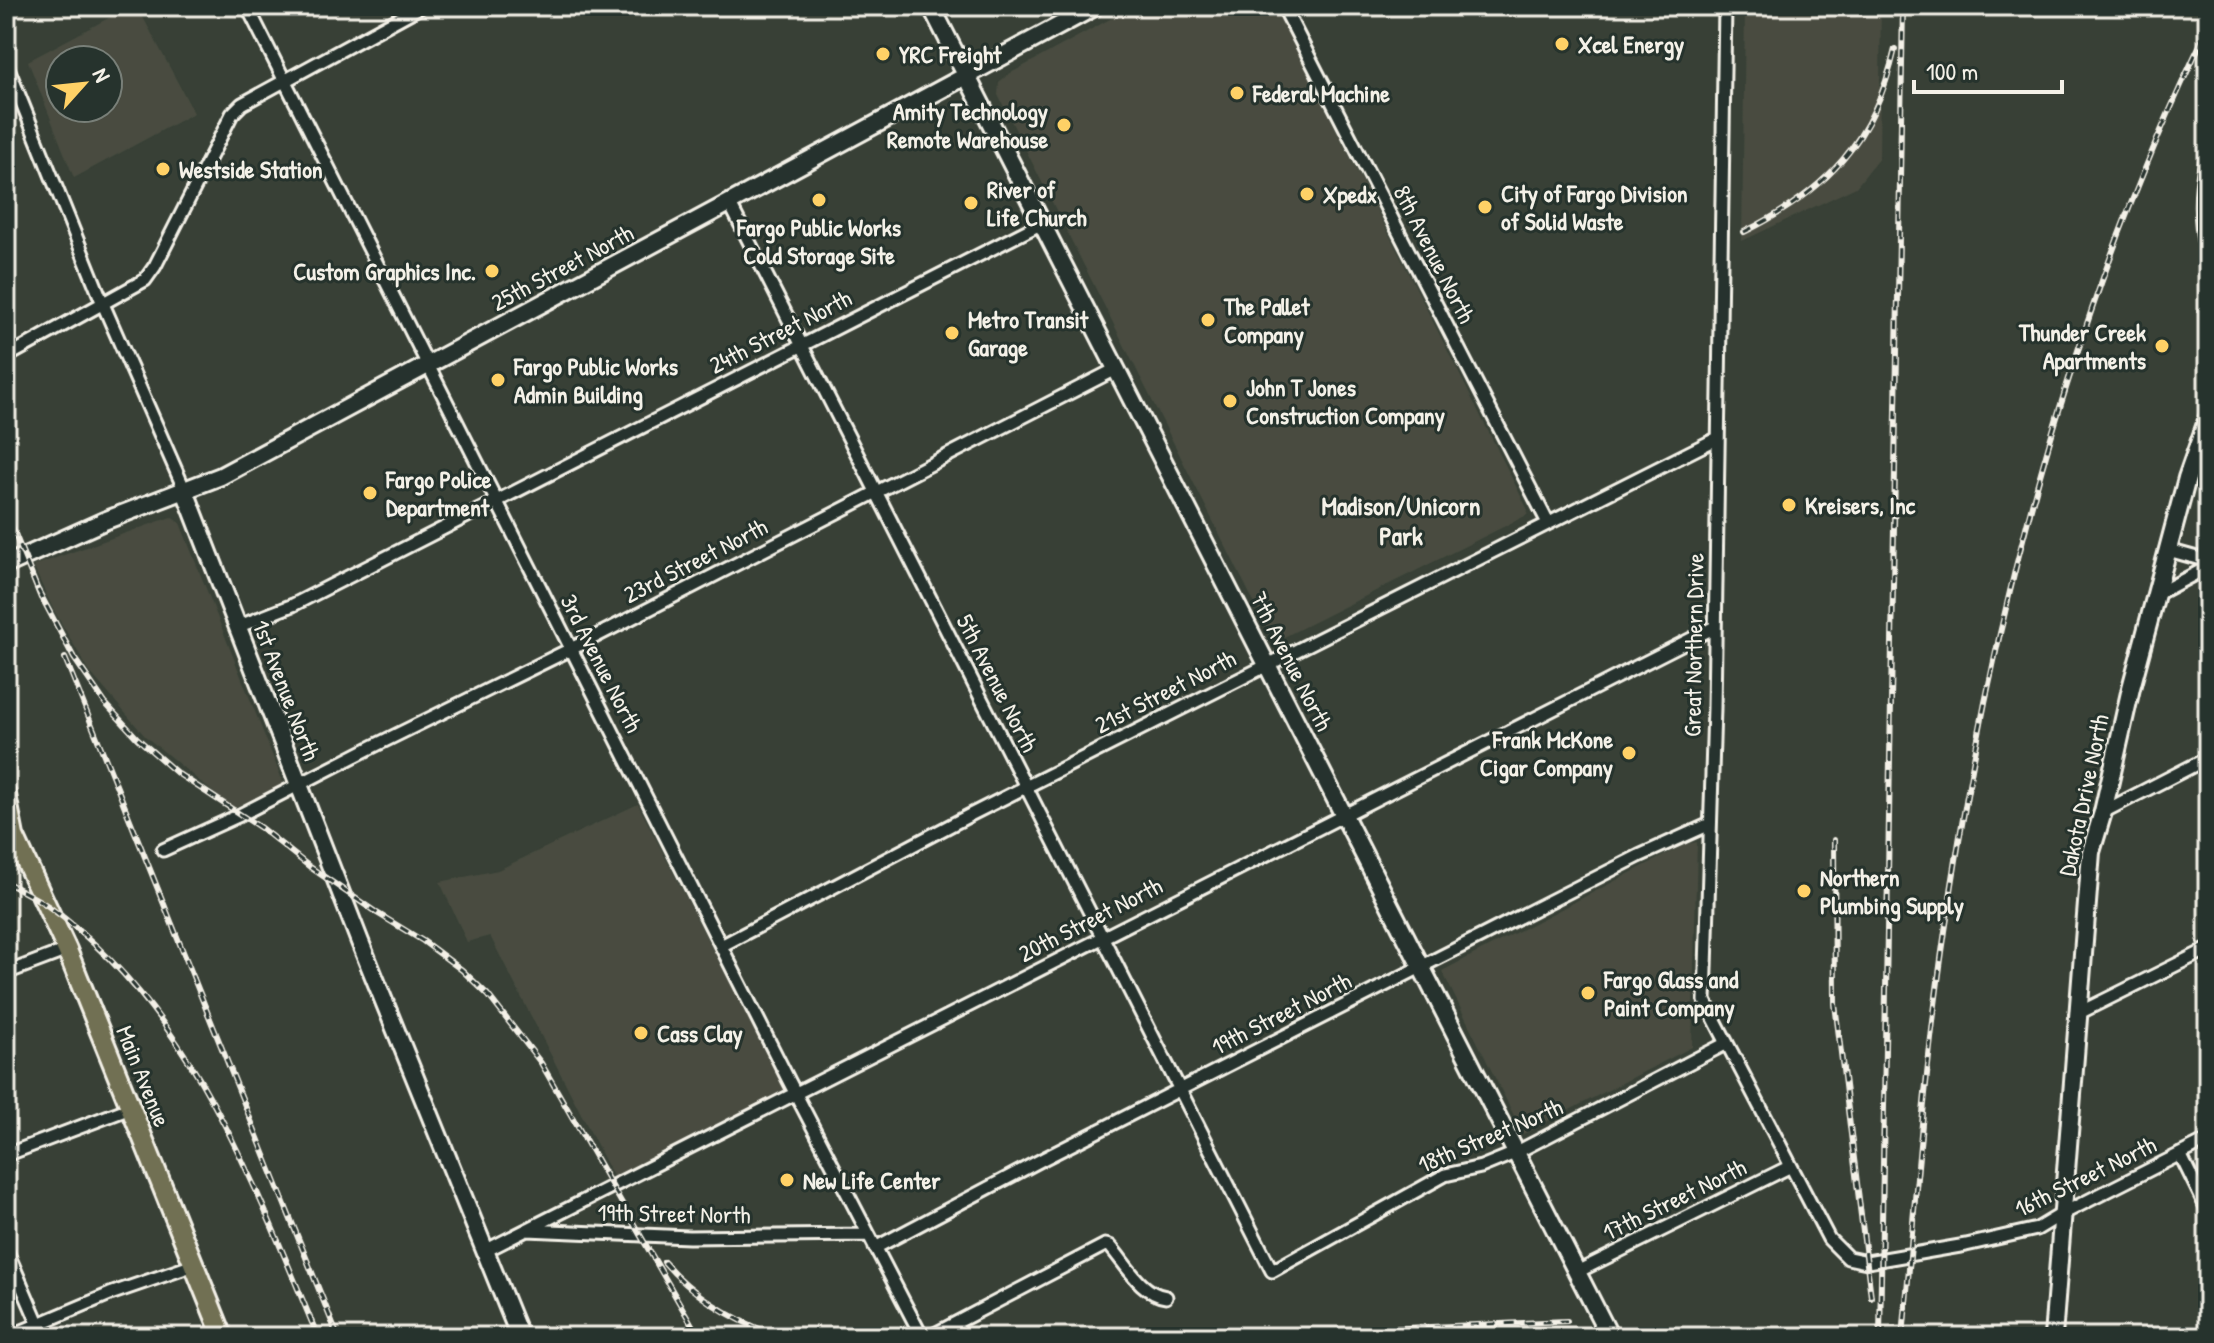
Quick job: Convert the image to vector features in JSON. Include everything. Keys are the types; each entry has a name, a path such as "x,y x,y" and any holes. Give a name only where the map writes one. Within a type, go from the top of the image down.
{"main road":[{"name":"7th Avenue North","path":"931,6 1610,1337"},
{"name":"25th Street North","path":"6,565 104,521 221,476 1096,6"},
{"path":"2208,163 2203,192 2203,221 2208,248"},
{"name":"Dakota Drive North","path":"2053,1337 2091,852 2168,550 2190,469 2208,418"},
{"name":"1st Avenue North","path":"185,491 298,784 520,1337"},
{"name":"Main Avenue","path":"6,795 10,831 67,950 223,1337"}],"street":[{"name":"3rd Avenue North","path":"247,6 795,1094 922,1337"},
{"path":"6,357 145,280 232,114 242,104 422,6"},
{"name":"8th Avenue North","path":"1283,6 1548,523"},
{"name":"Great Northern Drive","path":"1725,6 1715,627 1705,1001 1829,1239 1839,1251"},
{"name":"1st Avenue North","path":"6,63 103,304 185,491"},
{"name":"5th Avenue North","path":"730,204 1272,1271"},
{"name":"24th Street North","path":"237,627 293,605 1042,223"},
{"name":"23rd Street North","path":"163,850 240,815 571,649 1116,369"},
{"name":"21st Street North","path":"721,946 1266,664 1718,438"},
{"path":"2168,550 2208,561"},
{"path":"2157,594 2208,567"},
{"name":"20th Street North","path":"485,1251 1715,627"},
{"path":"2103,812 2208,758"},
{"name":"19th Street North","path":"875,1248 1180,1089 1639,856 1710,824"},
{"path":"2077,1014 2208,949"},
{"path":"6,973 67,950"},
{"name":"18th Street North","path":"1272,1271 1445,1175 1481,1167 1515,1153 1727,1043"},
{"path":"6,1155 130,1108"},
{"name":"16th Street North","path":"1839,1251 1848,1258 1867,1262 2037,1229 2208,1140"},
{"path":"2180,1154 2208,1211"},
{"name":"17th Street North","path":"1577,1272 1791,1166"},
{"name":"19th Street North","path":"526,1230 689,1237 868,1235"},
{"path":"929,1337 1105,1245 1110,1246 1147,1290 1155,1296 1166,1297"},
{"path":"6,1249 44,1337"},
{"path":"8,1337 110,1294 194,1265"},
{"path":"2197,1337 2208,1331"}],"shaded area":[{"path":"131,6 137,6 194,113 74,178 53,124 124,124 124,44 60,44"},
{"path":"1134,6 1274,6 1528,510 1527,515 1274,642 998,95 999,82 1009,74"},
{"path":"1745,6 1881,6 1879,158 1856,187 1742,241"},
{"path":"44,52 44,102 28,61"},
{"path":"171,517 180,523 285,787 232,808 145,736 89,671 53,609 33,566"},
{"path":"638,804 785,1090 614,1178 490,936 467,942 440,882 498,870"},
{"path":"1697,842 1692,1047 1523,1134 1442,971 1686,844"}],"railway":[{"path":"1880,1337 1903,6"},
{"path":"1903,1337 1926,1083 1945,931 1986,699 2012,584 2076,356 2115,245 2159,135 2208,28"},
{"path":"1744,232 1800,199 1843,160 1874,111 1895,49"},
{"path":"6,512 41,598"},
{"path":"38,590 74,658 105,703 137,738 177,773 261,828 310,867 377,913 423,941 462,970 488,995 541,1063 699,1337"},
{"path":"65,658 338,1337"},
{"path":"1834,840 1835,1004 1871,1297"},
{"path":"6,882 48,906 98,947 141,995 179,1046 242,1159 318,1337"},
{"path":"664,1262 689,1287 717,1307 747,1324 780,1337"},
{"path":"1200,1337 1567,1321"}],"place":[{"name":"Xcel Energy","path":"1562,44"},
{"name":"YRC Freight","path":"883,54"},
{"name":"Federal Machine","path":"1237,93"},
{"name":"Amity Technology Remote Warehouse","path":"1064,125"},
{"name":"Westside Station","path":"163,169"},
{"name":"Xpedx","path":"1307,194"},
{"name":"Fargo Public Works Cold Storage Site","path":"819,200"},
{"name":"River of Life Church","path":"971,203"},
{"name":"City of Fargo Division of Solid Waste","path":"1485,207"},
{"name":"Custom Graphics Inc.","path":"492,271"},
{"name":"The Pallet Company","path":"1208,320"},
{"name":"Metro Transit Garage","path":"952,333"},
{"name":"Thunder Creek Apartments","path":"2162,346"},
{"name":"Fargo Public Works Admin Building","path":"498,380"},
{"name":"John T Jones Construction Company","path":"1230,401"},
{"name":"Fargo Police Department","path":"370,493"},
{"name":"Kreisers, Inc","path":"1789,505"},
{"name":"Frank McKone Cigar Company","path":"1629,753"},
{"name":"Northern Plumbing Supply","path":"1804,891"},
{"name":"Fargo Glass and Paint Company","path":"1588,993"},
{"name":"Cass Clay","path":"641,1033"},
{"name":"New Life Center","path":"787,1180"}],"district":[{"name":"Madison/Unicorn Park","path":"1401,520"}]}
